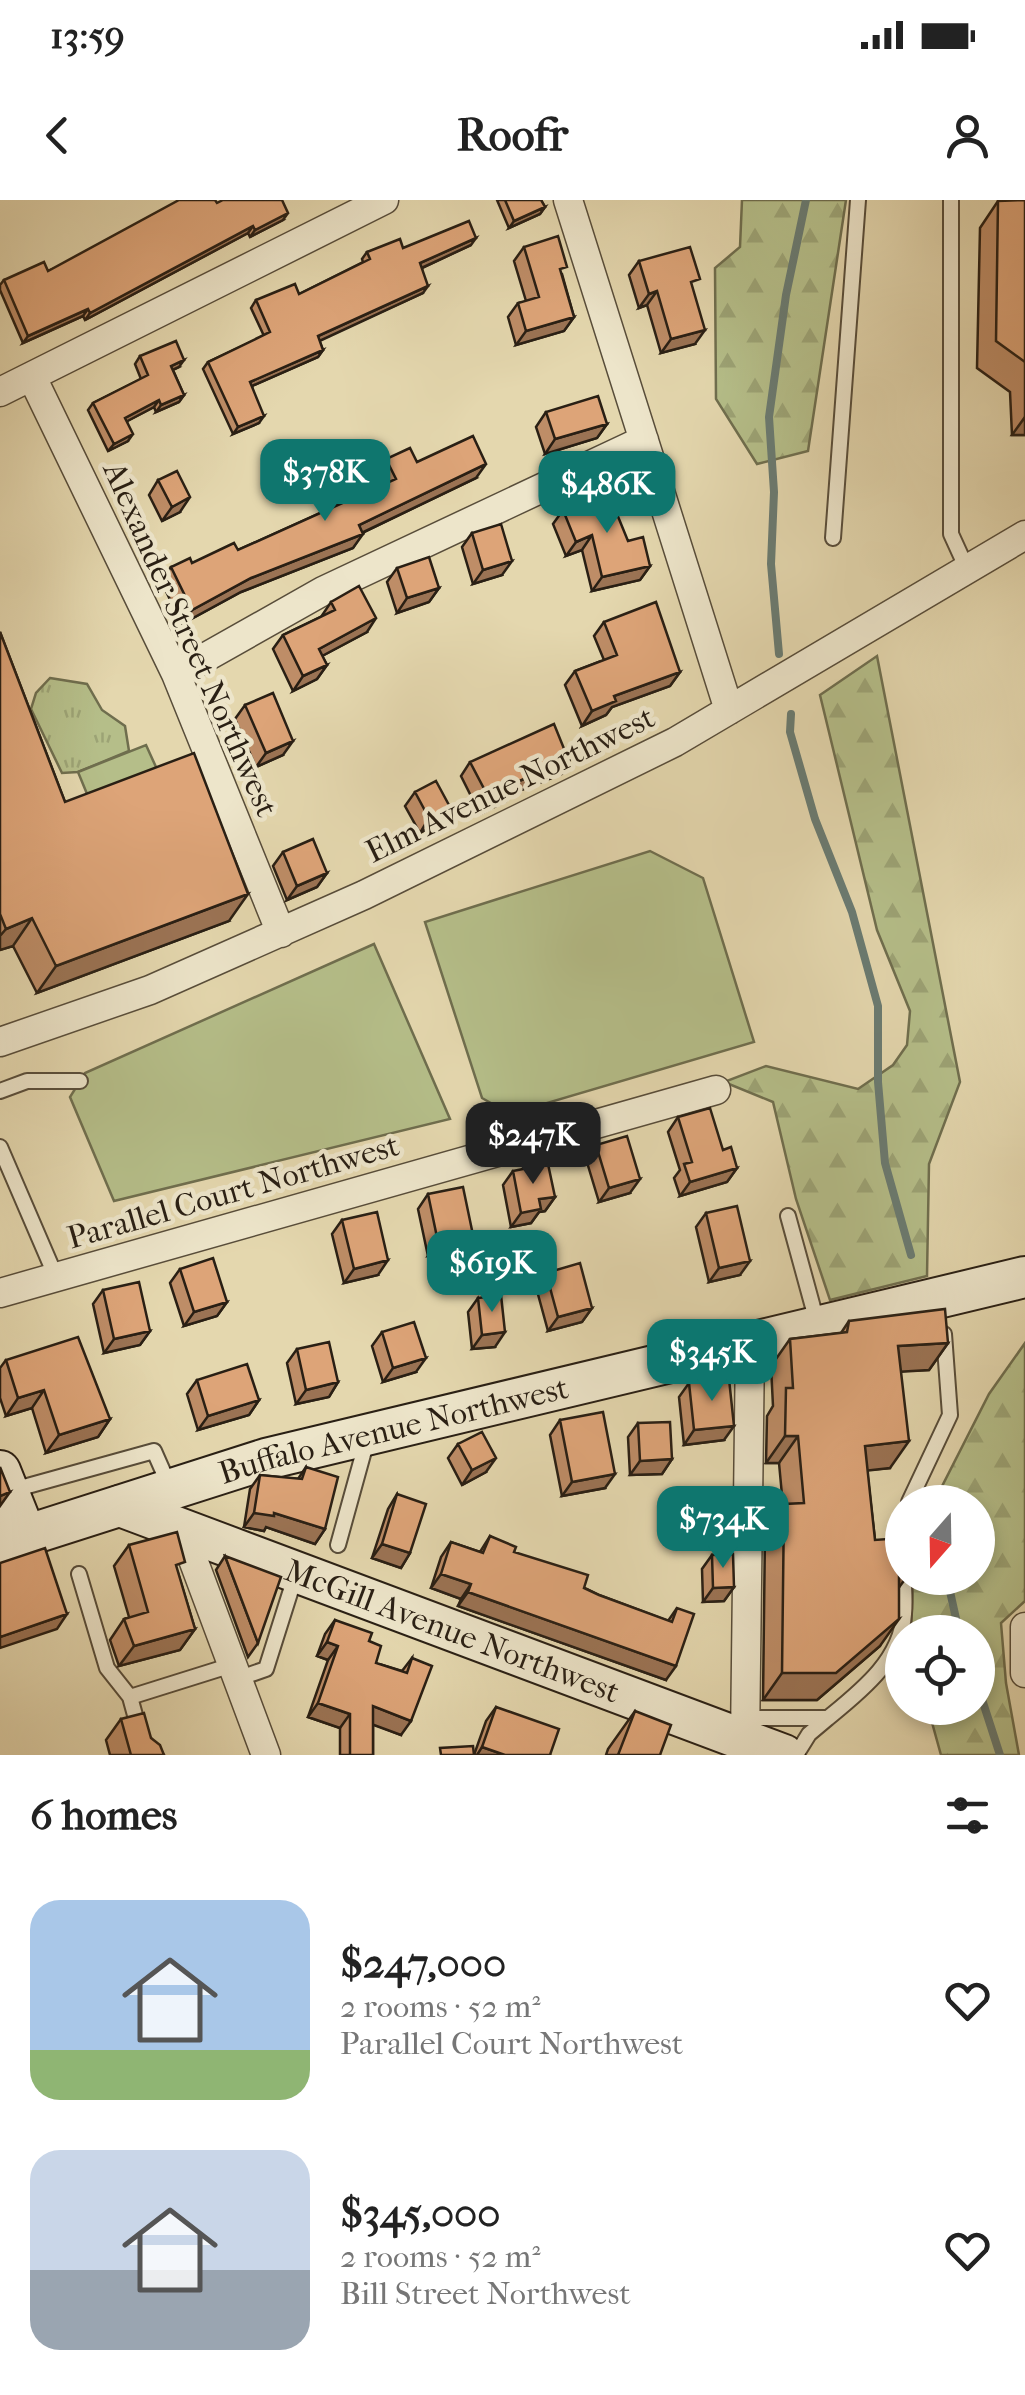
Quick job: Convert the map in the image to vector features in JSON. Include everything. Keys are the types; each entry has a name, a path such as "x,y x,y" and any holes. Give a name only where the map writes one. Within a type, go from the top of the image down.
{"street":[{"path":"0,392 384,200"},
{"path":"568,200 729,710"},
{"name":"Alexander Street Northwest","path":"32,376 176,674 281,934"},
{"path":"176,674 323,591 644,440"},
{"name":"Elm Avenue Northwest","path":"0,1042 150,990 281,934 640,759 1025,535"},
{"name":"Parallel Court Northwest","path":"1,1291 716,1090"},
{"name":"Buffalo Avenue Northwest","path":"13,1540 266,1459 819,1328 942,1311 1025,1277"},
{"path":"745,1730 750,1345"},
{"path":"4,1482 13,1540"},
{"name":"McGill Avenue Northwest","path":"120,1506 296,1574 745,1730 784,1755"},
{"path":"182,1530 235,1672 257,1752"},
{"path":"1025,1627 1025,1673"}],"lane":[{"path":"833,538 858,200"},
{"path":"951,200 951,534 967,569"},
{"path":"0,1092 27,1081 80,1080"},
{"path":"0,1147 56,1277"},
{"path":"788,1216 819,1328"},
{"path":"918,1485 950,1415 942,1311"},
{"path":"338,1545 369,1435"},
{"path":"4,1482 154,1451 162,1461 170,1490"},
{"path":"79,1574 107,1668 130,1697 146,1755"},
{"path":"130,1697 235,1672 266,1669 296,1574"},
{"path":"796,1755 809,1734 864,1688 898,1646 904,1595"},
{"path":"745,1730 828,1718"}],"green space":[{"path":"742,200 846,200 808,451 757,464 716,399 715,268 740,247"},
{"path":"877,656 960,1082 929,1164 927,1276 830,1300 796,1199 773,1102 724,1082 766,1066 858,1089 893,1065 907,1045 910,1011 877,930 820,695"},
{"path":"50,678 87,684 102,710 125,726 129,751 78,772 62,773 31,709 36,693"},
{"path":"146,745 161,778 92,806 78,772"},
{"path":"650,851 703,878 754,1042 510,1114 482,1098 425,922"},
{"path":"374,944 450,1119 114,1201 70,1097 85,1073"},
{"path":"1025,1343 1025,1601 1001,1623 1006,1683 1019,1755 941,1755 933,1725 995,1725 995,1615 912,1615 912,1595 995,1595 995,1485 943,1485 989,1394"}],"building":[{"path":"179,200 282,200 288,213 255,230 253,226 90,313 88,309 28,336 4,280 44,262 48,271"},
{"path":"505,200 541,200 545,207 514,221"},
{"path":"1025,200 1025,362 996,341 998,201"},
{"path":"469,221 476,238 420,263 428,286 318,336 323,350 250,382 264,416 238,427 208,362 270,332 256,300 295,284 299,294 370,259 367,252 400,239 403,248"},
{"path":"558,236 567,267 560,269 574,317 526,331 518,303 539,297 524,247"},
{"path":"690,247 700,279 691,282 705,330 671,339 657,291 649,294 639,261"},
{"path":"176,341 184,360 171,366 184,395 161,405 159,400 125,418 133,434 114,444 93,403 148,375 140,356"},
{"path":"598,396 607,424 555,439 546,412"},
{"path":"473,436 486,464 359,525 363,534 251,578 192,610 171,567 190,558 192,563 234,543 238,550 396,479 386,459 410,448 417,462"},
{"path":"177,471 190,497 172,507 158,480"},
{"path":"608,492 628,541 643,537 650,566 602,577 592,535 576,542 563,510"},
{"path":"501,524 512,561 483,570 472,533"},
{"path":"429,557 439,588 407,598 397,568"},
{"path":"359,586 376,618 319,649 327,665 303,676 283,635 335,610 331,602"},
{"path":"656,602 680,672 614,696 616,701 592,711 575,671 617,655 604,622"},
{"path":"0,632 65,802 194,753 248,894 56,966 32,918 6,929 0,914"},
{"path":"273,693 293,741 266,753 245,705"},
{"path":"554,724 569,761 514,783 516,787 490,800 470,762"},
{"path":"436,781 450,807 429,818 415,792"},
{"path":"313,839 327,873 297,886 283,852"},
{"path":"710,1108 723,1150 731,1147 737,1168 690,1182 684,1164 692,1162 678,1117"},
{"path":"627,1136 640,1179 609,1188 596,1145"},
{"path":"548,1164 555,1197 539,1199 541,1209 521,1213 513,1171"},
{"path":"463,1187 473,1235 438,1242 428,1194"},
{"path":"737,1206 750,1261 719,1268 706,1213"},
{"path":"377,1212 388,1260 354,1269 342,1220"},
{"path":"213,1258 227,1302 194,1312 180,1269"},
{"path":"580,1263 592,1308 558,1317 546,1273"},
{"path":"139,1282 150,1331 114,1339 103,1290"},
{"path":"501,1295 505,1332 482,1335 478,1298"},
{"path":"945,1309 948,1343 898,1346 909,1441 865,1446 875,1540 885,1539 885,1595 899,1595 899,1615 885,1615 885,1631 836,1673 782,1673 784,1504 804,1503 798,1436 785,1436 786,1388 793,1388 790,1339 847,1332 849,1321"},
{"path":"414,1322 426,1358 393,1368 382,1332"},
{"path":"78,1337 110,1419 59,1435 44,1390 18,1398 6,1360"},
{"path":"329,1342 338,1382 306,1390 297,1349"},
{"path":"247,1364 259,1400 208,1416 197,1380"},
{"path":"729,1379 734,1426 694,1430 689,1383"},
{"path":"603,1412 615,1474 572,1482 560,1420"},
{"path":"670,1422 672,1459 640,1461 638,1423"},
{"path":"482,1432 496,1458 472,1470 458,1444"},
{"path":"0,1467 10,1492 0,1496"},
{"path":"306,1467 338,1477 325,1529 274,1513 254,1513 260,1475 302,1479"},
{"path":"397,1494 426,1504 410,1553 382,1544"},
{"path":"177,1532 185,1562 176,1565 195,1629 134,1646 124,1619 148,1612 129,1545"},
{"path":"490,1536 516,1547 514,1552 588,1575 584,1588 599,1595 672,1622 677,1608 694,1614 676,1666 468,1592 471,1584 441,1574 451,1542 483,1553"},
{"path":"45,1548 67,1614 0,1637 0,1563"},
{"path":"733,1554 734,1587 713,1588 712,1555"},
{"path":"225,1556 281,1577 258,1643"},
{"path":"335,1620 372,1633 369,1641 381,1646 376,1663 407,1673 412,1658 432,1666 411,1721 373,1706 373,1755 350,1755 350,1714 318,1703 338,1646 327,1642"},
{"path":"496,1707 559,1729 550,1755 505,1755 482,1747"},
{"path":"635,1711 671,1725 660,1755 618,1755"},
{"path":"144,1713 151,1738 164,1755 131,1755 121,1719"},
{"path":"473,1746 474,1755 441,1755 440,1748"}],"waterway":[{"path":"779,654 771,564 774,492 769,417 786,295 806,200"},
{"path":"791,714 790,732 815,819 852,912 878,1006 878,1082 885,1163 911,1255"},
{"path":"951,1595 955,1615"},
{"path":"990,1725 1000,1755"}]}
